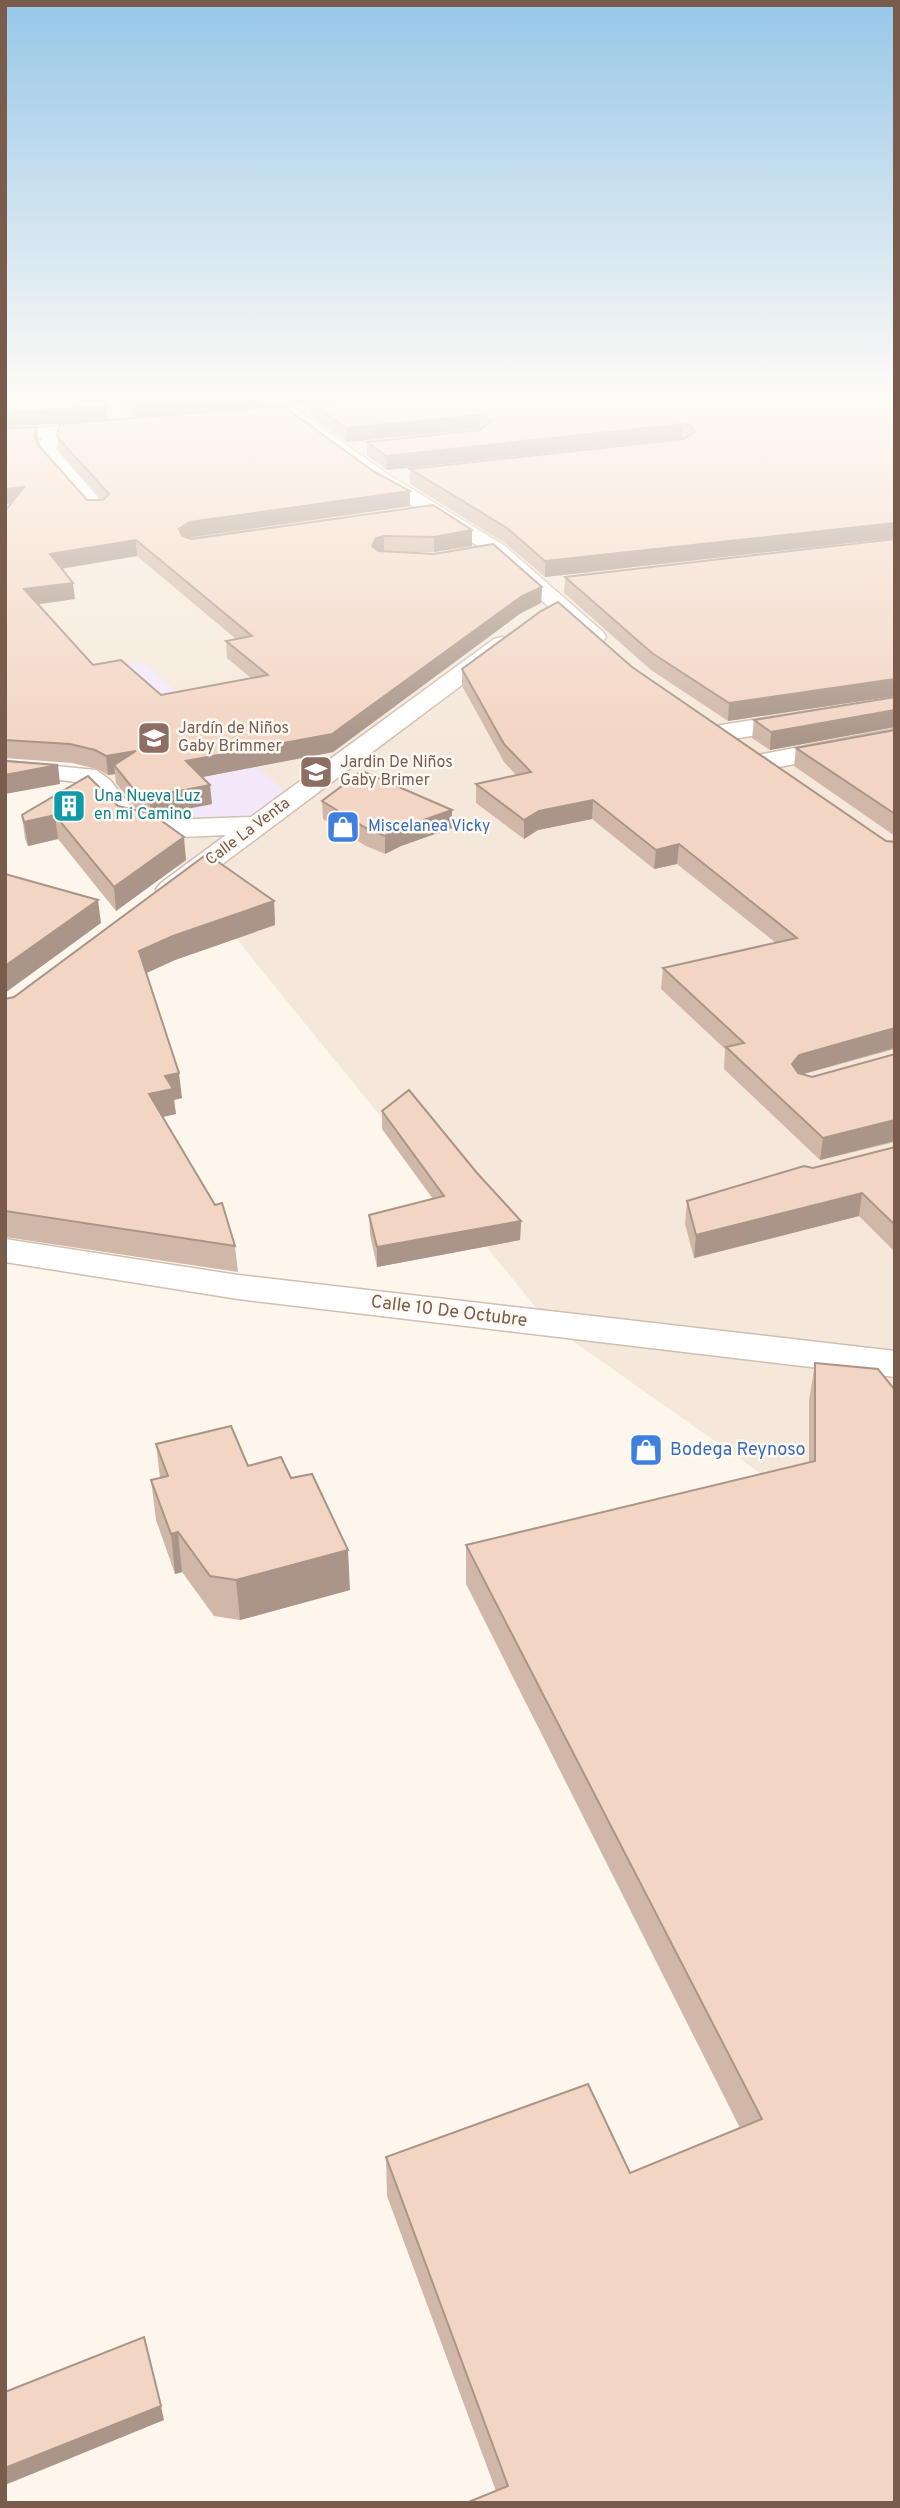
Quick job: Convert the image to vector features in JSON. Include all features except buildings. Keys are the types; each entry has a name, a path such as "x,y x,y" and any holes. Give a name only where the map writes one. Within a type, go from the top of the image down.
{"street":[{"path":"404,515 439,511"},
{"path":"439,511 498,550 539,587 563,595 611,651"},
{"path":"472,555 498,550"},
{"name":"Calle La Venta","path":"148,906 563,595"},
{"path":"721,733 895,705"},
{"path":"698,717 796,785"},
{"path":"763,762 895,737"},
{"path":"5,769 87,776 98,781 131,822 144,825 258,825"},
{"name":"Calle 10 De Octubre","path":"5,1250 238,1287 895,1364"}],"shaded area":[{"path":"5,511 895,511 895,1568 550,1325 52,712 5,666"},
{"name":"Jardín de Niños Gaby Brimmer","path":"144,662 286,793 266,819 155,819 34,682"}],"place":[{"name":"Jardín de Niños Gaby Brimmer","path":"154,738"},
{"name":"Jardin De Niños Gaby Brimer","path":"316,772"},
{"name":"Una Nueva Luz en mi Camino","path":"69,806"},
{"name":"Miscelanea Vicky","path":"343,827"},
{"name":"Bodega Reynoso","path":"646,1450"}]}
